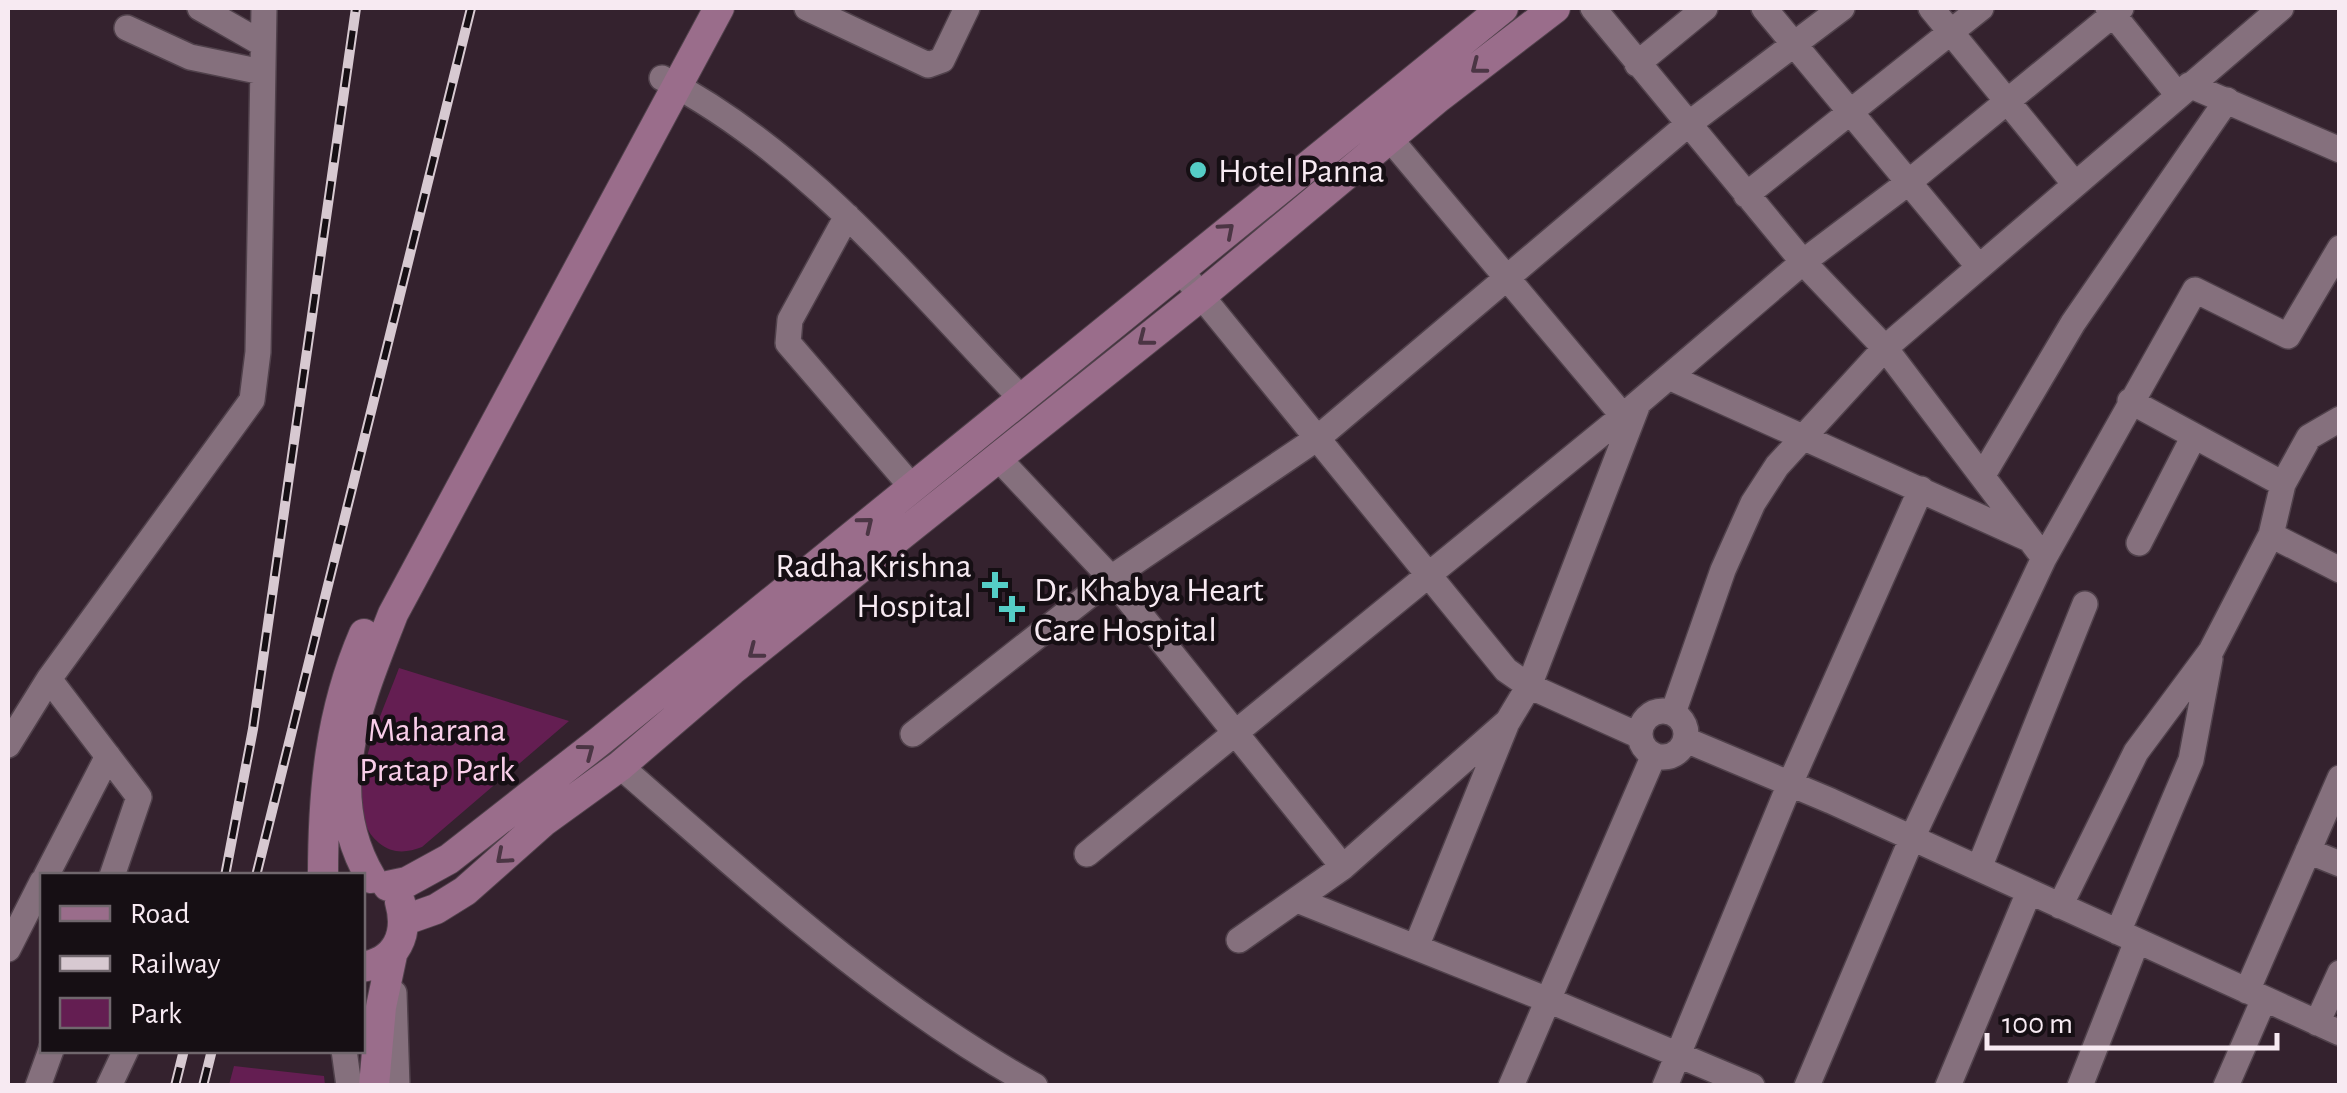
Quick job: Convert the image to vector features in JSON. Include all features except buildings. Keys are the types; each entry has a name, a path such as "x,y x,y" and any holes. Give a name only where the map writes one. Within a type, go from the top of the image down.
{"main road":[{"path":"374,1086 381,1006 400,938 400,902 374,880 346,825 343,794 359,711 386,631 669,82 700,8"},
{"path":"323,873 323,789 339,702 375,607 669,82 719,8"},
{"path":"374,880 407,882 450,859 1503,8"},
{"path":"365,965 620,766 1555,8"},
{"path":"358,1053 364,1086"}],"street":[{"path":"200,8 263,44"},
{"path":"8,744 49,678 252,400 257,378 264,8"},
{"path":"807,8 928,66 942,60 967,8"},
{"path":"1593,8 1686,126 1802,262 1885,348 2037,549"},
{"path":"1637,64 1705,8"},
{"path":"1764,8 1979,267"},
{"path":"913,734 1112,578 1320,436 1686,126 1842,8"},
{"path":"1931,8 2074,183"},
{"path":"1746,196 1981,8"},
{"path":"1672,713 1723,570 1752,503 1805,435 1885,348 2281,8"},
{"path":"1087,854 1630,410 1802,262 1909,182 2114,10 2183,90 2227,100 2340,150"},
{"path":"126,28 190,57 262,72"},
{"path":"669,82 779,155 846,216 1021,398"},
{"path":"1983,475 2072,323 2227,100"},
{"path":"1391,140 1506,278 1630,410"},
{"path":"846,216 790,320 788,343 912,487"},
{"path":"1807,1086 2037,549 2195,290 2288,336 2340,248"},
{"path":"1181,271 1320,436 1506,670 1529,686 1647,746 1677,752 1686,740 1684,724 1672,713 1650,715 1647,746 1511,1086"},
{"path":"1669,377 1921,489 2037,549"},
{"path":"2130,401 2284,484"},
{"path":"1416,947 1508,721 1529,686 1630,410"},
{"path":"2060,906 2136,752 2212,651 2270,535 2284,484 2309,437 2340,420"},
{"path":"2139,543 2194,436"},
{"path":"999,459 1112,578 1343,868"},
{"path":"1665,1086 1790,786 1921,489"},
{"path":"2270,535 2340,570"},
{"path":"1978,868 2085,604"},
{"path":"2080,1086 2191,760 2212,651"},
{"path":"49,678 140,798 113,873"},
{"path":"1239,940 1343,868 1508,721"},
{"path":"1686,740 1912,838 2328,1028 2340,973"},
{"path":"47,873 108,756"},
{"path":"620,766 790,915 898,1000 1034,1086"},
{"path":"2226,1086 2308,851 2340,778"},
{"path":"2308,851 2340,864"},
{"path":"8,948 40,887"},
{"path":"1948,1086 2029,892"},
{"path":"1297,900 1752,1086"},
{"path":"397,1086 393,1003 400,938"},
{"path":"38,1086 49,1053"},
{"path":"109,1086 125,1053"},
{"path":"344,1053 349,1086"}],"green space":[{"name":"Maharana Pratap Park","path":"399,668 569,721 422,847 405,851 394,851 379,843 367,827 361,806 374,732"},
{"path":"234,1066 324,1076 325,1085 229,1085"}],"railway":[{"path":"226,873 253,729 356,8"},
{"path":"257,873 471,8"},
{"path":"175,1086 183,1053"},
{"path":"203,1086 211,1053"}],"place":[{"name":"Hotel Panna","path":"1198,170"},
{"name":"Radha Krishna Hospital","path":"995,585"},
{"name":"Dr. Khabya Heart Care Hospital","path":"1012,609"}]}
